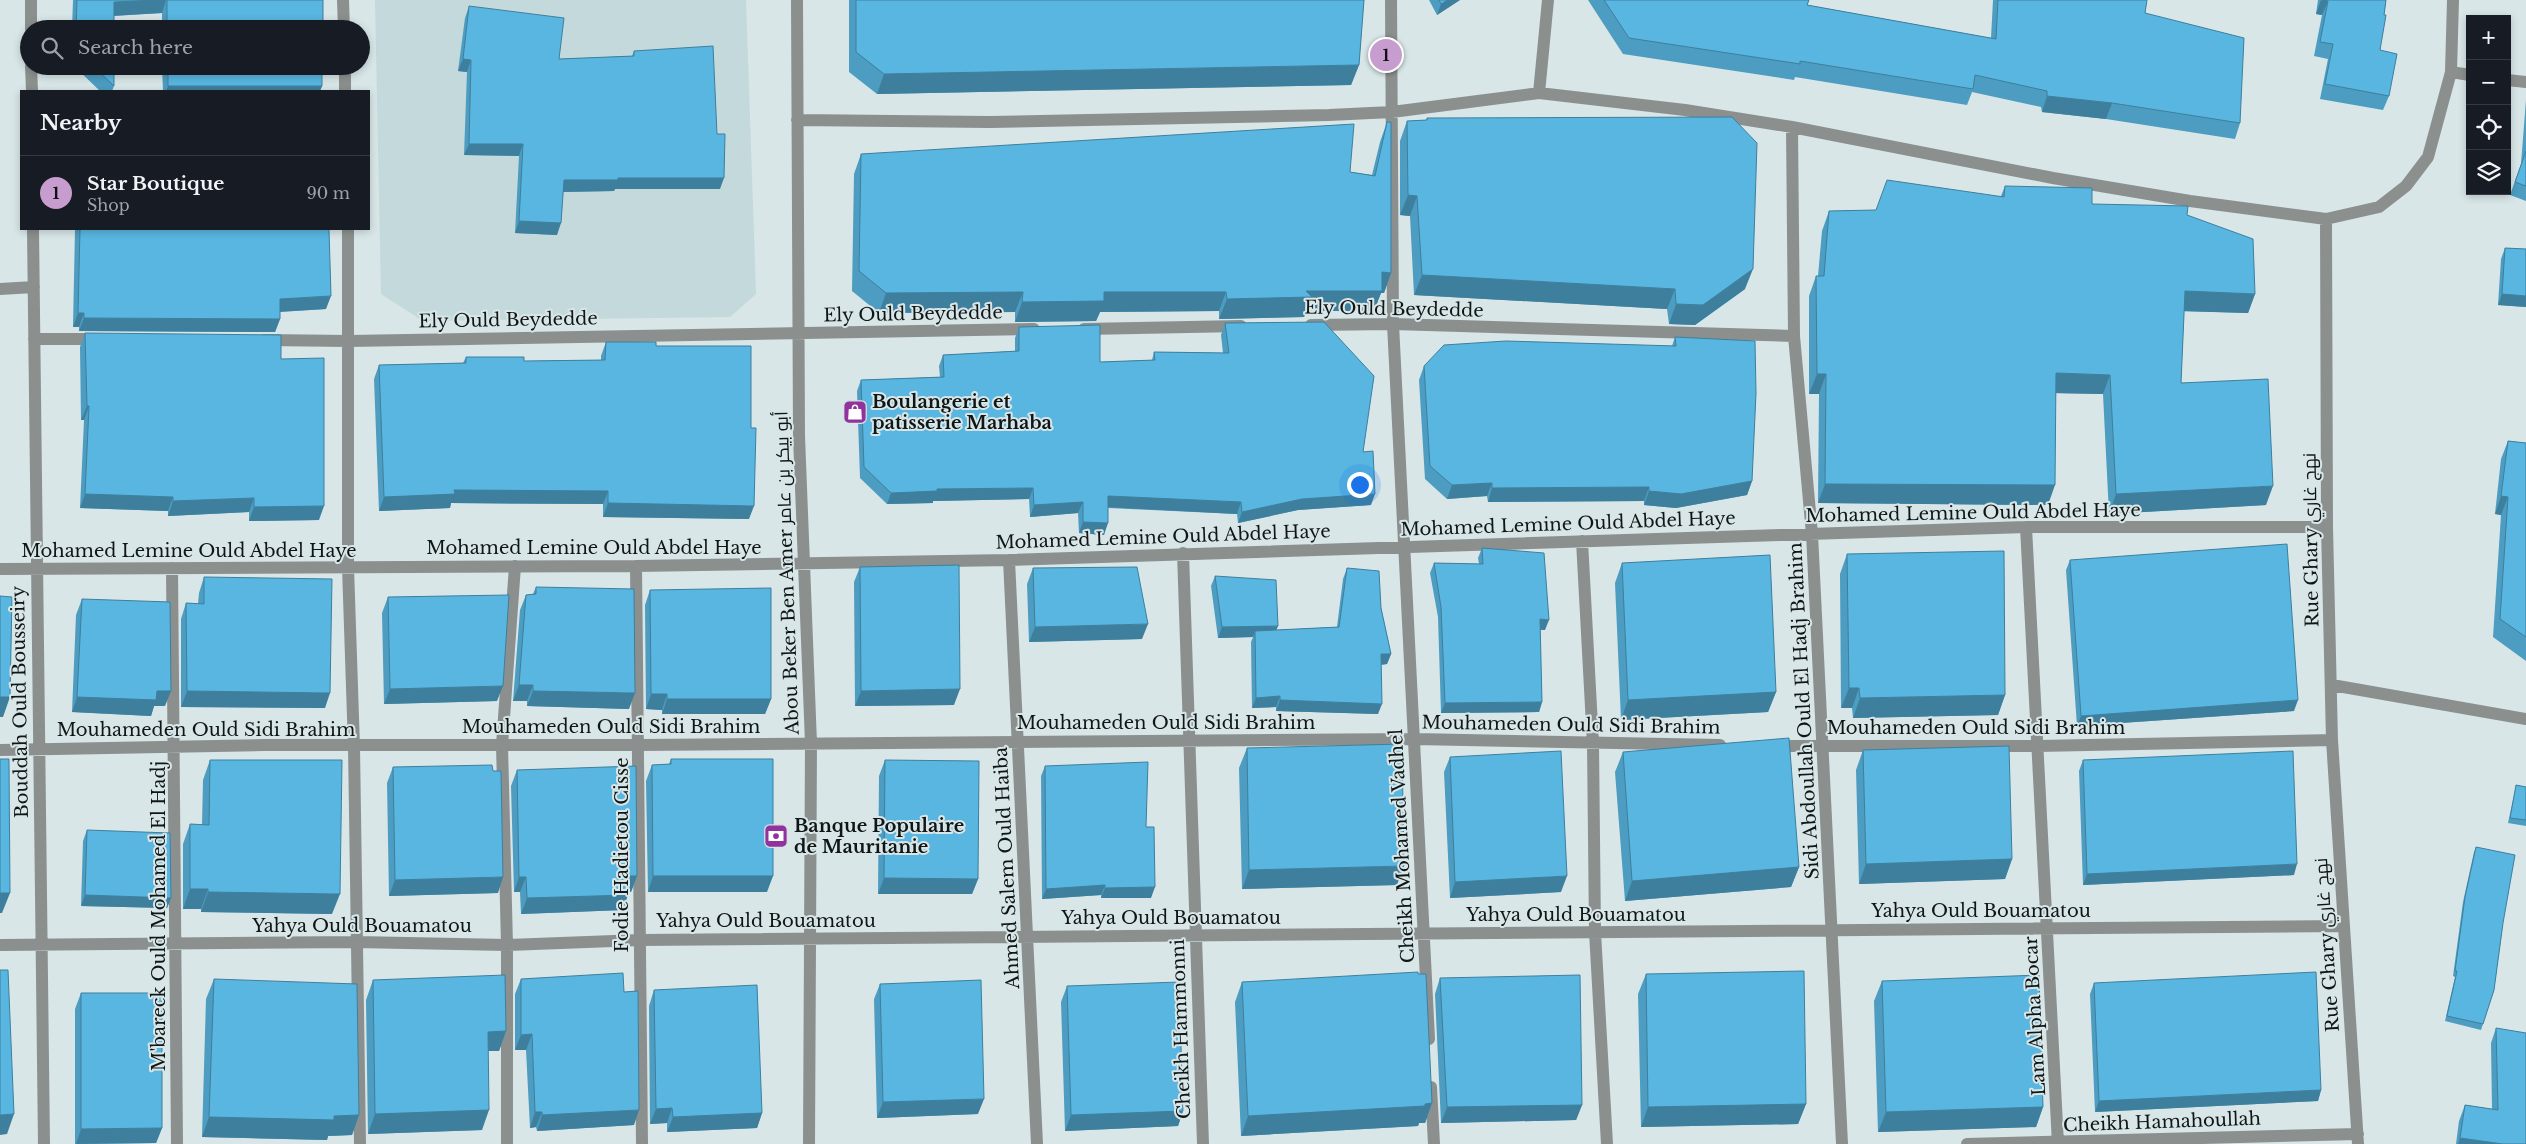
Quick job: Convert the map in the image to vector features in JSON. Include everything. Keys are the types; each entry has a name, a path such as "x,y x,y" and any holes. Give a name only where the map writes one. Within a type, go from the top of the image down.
{"street":[{"path":"31,0 31,20"},
{"path":"343,0 344,20"},
{"name":"Abou Beker Ben Amer أبو بيكر بن عامر","path":"797,0 799,436 811,744 808,938 809,1144"},
{"name":"Cheikh Mohamed Vadhel","path":"1390,0 1393,324 1429,1048"},
{"path":"1540,93 1548,0"},
{"path":"797,120 990,122 1319,116 1392,112 1540,93 1685,110 1792,127 2053,178 2190,201 2326,219 2379,207 2406,186 2428,157 2450,72 2453,0"},
{"path":"2450,72 2466,74"},
{"path":"31,75 32,90"},
{"path":"345,75 346,90"},
{"path":"2511,80 2526,82"},
{"name":"Sidi Abdoullah Ould El Hadj Brahim","path":"1792,127 1794,336 1812,534 1842,1144"},
{"name":"Rue Ghary نهج غاري","path":"2326,219 2327,527 2332,740 2358,1139"},
{"name":"Bouddah Ould Bousseiry","path":"33,230 40,945 44,1144"},
{"path":"348,230 348,567 354,746 360,1144"},
{"path":"0,289 34,287"},
{"name":"Ely Ould Beydedde","path":"1296,325 1393,324 1794,336"},
{"path":"1071,329 1256,326"},
{"name":"Ely Ould Beydedde","path":"252,340 349,341 1052,329"},
{"path":"34,339 114,339"},
{"name":"Mohamed Lemine Ould Abdel Haye","path":"0,569 805,564 1009,560 2026,527 2327,527"},
{"name":"Lam Alpha Bocar","path":"2026,527 2058,1143"},
{"path":"1582,541 1593,744 1595,932 1607,1144"},
{"name":"Cheikh Hammonni","path":"1183,553 1203,1144"},
{"name":"Ahmed Salem Ould Haiba","path":"1009,560 1037,1144"},
{"path":"507,1144 507,946 502,745 514,566"},
{"name":"Fodie Hadietou Cisse","path":"636,566 640,745 642,1144"},
{"name":"M'bareck Ould Mohamed El Hadj","path":"172,568 176,748 177,1144"},
{"path":"2332,685 2526,719"},
{"name":"Mouhameden Ould Sidi Brahim","path":"0,750 262,745 640,745 1415,739 1734,746"},
{"name":"Mouhameden Ould Sidi Brahim","path":"1764,746 2038,746 2332,740"},
{"name":"Yahya Ould Bouamatou","path":"0,945 356,942 507,946 640,940 808,938 2343,926"},
{"path":"1431,1077 1434,1144"},
{"name":"Cheikh Hamahoullah","path":"1967,1144 2358,1139"}],"shaded area":[{"path":"375,0 746,0 756,294 730,317 423,321 381,294"}],"building":[{"path":"77,0 157,0 114,2 114,20 76,20"},
{"path":"167,0 323,0 323,20 167,20"},
{"path":"856,0 1364,0 1359,65 884,74 856,52"},
{"path":"1439,0 1448,0 1441,4"},
{"path":"1604,0 1809,0 1807,5 1996,39 1998,0 2147,0 2145,13 2244,38 2240,123 2112,103 2047,96 2047,91 1975,75 1973,89 1800,61 1800,64 1629,38"},
{"path":"2323,0 2386,0 2384,15 2386,15 2380,50 2397,54 2389,96 2325,84 2333,44 2320,42 2328,1"},
{"path":"469,6 564,18 559,59 634,56 634,51 713,46 717,134 725,134 724,178 564,180 561,223 519,221 523,144 469,144 471,60 463,59"},
{"path":"102,75 114,75 114,86"},
{"path":"168,75 322,75 322,86 168,86"},
{"path":"1732,117 1757,143 1753,269 1703,305 1676,304 1675,289 1422,275 1417,196 1408,195 1407,121 1427,120 1427,118"},
{"path":"1387,122 1391,122 1391,273 1382,272 1382,291 1306,291 1312,297 1227,299 1226,292 1104,292 1104,301 1022,302 1023,292 886,293 859,271 861,154 1354,124 1350,172 1375,176"},
{"path":"2526,151 2526,186 2515,182"},
{"path":"1887,180 2004,197 2005,186 2092,188 2092,204 2188,206 2187,215 2253,239 2255,294 2185,291 2181,383 2268,379 2273,486 2116,494 2110,375 2056,373 2055,485 1825,484 1826,374 1817,374 1816,276 1824,276 1829,211 1876,210"},
{"path":"80,230 329,230 331,296 280,299 280,319 84,318 84,313 78,313"},
{"path":"2505,248 2526,249 2526,296 2502,294"},
{"path":"1324,322 1374,376 1363,452 1373,451 1375,494 1302,499 1242,512 1241,502 1108,496 1108,523 1083,522 1083,502 1034,505 1033,488 937,489 937,491 891,493 864,467 861,380 944,377 943,355 1019,351 1019,327 1100,325 1100,362 1155,360 1154,352 1229,353 1225,323"},
{"path":"85,333 281,335 281,359 324,358 324,506 254,507 254,498 173,501 173,497 85,494 89,406 87,406"},
{"path":"1675,337 1755,341 1756,393 1752,481 1681,494 1649,491 1649,487 1492,488 1492,483 1452,485 1430,466 1424,366 1444,345 1506,341 1676,346"},
{"path":"606,342 656,342 656,346 751,346 751,428 756,428 754,506 608,503 608,491 454,490 455,494 384,497 379,365 466,363 466,357 524,357 524,361 605,360"},
{"path":"2508,441 2526,443 2526,637 2500,619 2508,497 2501,496"},
{"path":"2287,544 2298,700 2081,716 2070,560"},
{"path":"1482,548 1544,553 1549,620 1540,619 1542,702 1445,703 1441,607 1434,563 1483,564"},
{"path":"2004,551 2005,695 1860,698 1859,688 1849,688 1847,554"},
{"path":"1770,555 1776,692 1628,700 1622,563"},
{"path":"959,565 960,689 861,691 860,567"},
{"path":"1137,567 1148,624 1035,627 1033,568"},
{"path":"1347,568 1379,571 1381,608 1391,654 1381,654 1382,704 1280,700 1280,696 1256,698 1255,631 1339,627"},
{"path":"1215,576 1276,580 1278,626 1222,627"},
{"path":"204,577 332,579 330,693 187,691 186,603 204,604"},
{"path":"536,587 634,589 635,693 533,691 533,685 519,685 526,595 536,594"},
{"path":"771,588 771,699 667,699 667,694 651,694 650,590"},
{"path":"509,595 503,686 390,689 388,597"},
{"path":"0,596 12,597 10,697 0,697"},
{"path":"82,599 170,602 171,691 157,691 156,700 77,697"},
{"path":"1789,738 1799,867 1632,881 1623,752"},
{"path":"1402,744 1404,866 1249,870 1247,748"},
{"path":"2009,746 2012,859 1866,864 1863,750"},
{"path":"1561,751 1567,876 1455,882 1450,757"},
{"path":"2293,751 2297,864 2087,874 2083,760"},
{"path":"0,759 9,759 10,893 0,893"},
{"path":"671,759 773,759 773,876 653,876 652,765 671,764"},
{"path":"210,760 342,760 340,894 208,892 208,889 190,889 190,824 209,825"},
{"path":"885,760 979,761 978,879 884,878"},
{"path":"1148,762 1146,827 1154,827 1155,887 1105,888 1105,885 1046,889 1045,766"},
{"path":"492,765 493,771 501,771 503,877 395,880 393,767"},
{"path":"636,766 637,876 628,876 628,895 527,898 526,877 519,877 517,770"},
{"path":"2516,785 2526,787 2526,820 2510,818"},
{"path":"87,830 170,833 171,898 85,895"},
{"path":"2476,847 2515,855 2494,990 2483,1024 2447,1016 2457,971 2455,971 2465,897"},
{"path":"0,970 8,970 14,1114 0,1115"},
{"path":"1804,971 1806,1104 1648,1107 1646,974"},
{"path":"1418,972 1418,974 1426,974 1432,1103 1425,1104 1425,1106 1248,1116 1242,982"},
{"path":"2316,972 2321,1090 2099,1101 2094,983"},
{"path":"623,973 624,992 638,991 639,1110 542,1115 542,1112 535,1112 532,1034 521,1035 521,979"},
{"path":"505,975 506,1031 488,1032 489,1110 375,1114 373,980"},
{"path":"1580,975 1582,1105 1447,1107 1440,978"},
{"path":"2039,975 2043,1107 1886,1112 1882,981"},
{"path":"214,979 357,984 359,1115 334,1116 334,1120 209,1117"},
{"path":"981,980 984,1099 883,1102 880,984"},
{"path":"1179,982 1183,1111 1071,1115 1067,986"},
{"path":"757,985 762,1113 673,1117 672,1108 656,1109 654,990"},
{"path":"81,993 162,993 162,1128 81,1129"},
{"path":"2496,1028 2526,1033 2526,1144 2503,1144 2460,1138 2465,1105 2498,1110"}],"place":[{"name":"Star Boutique","path":"1386,55"},
{"name":"Boulangerie et patisserie Marhaba","path":"855,412"},
{"name":"Banque Populaire de Mauritanie","path":"776,836"}]}
